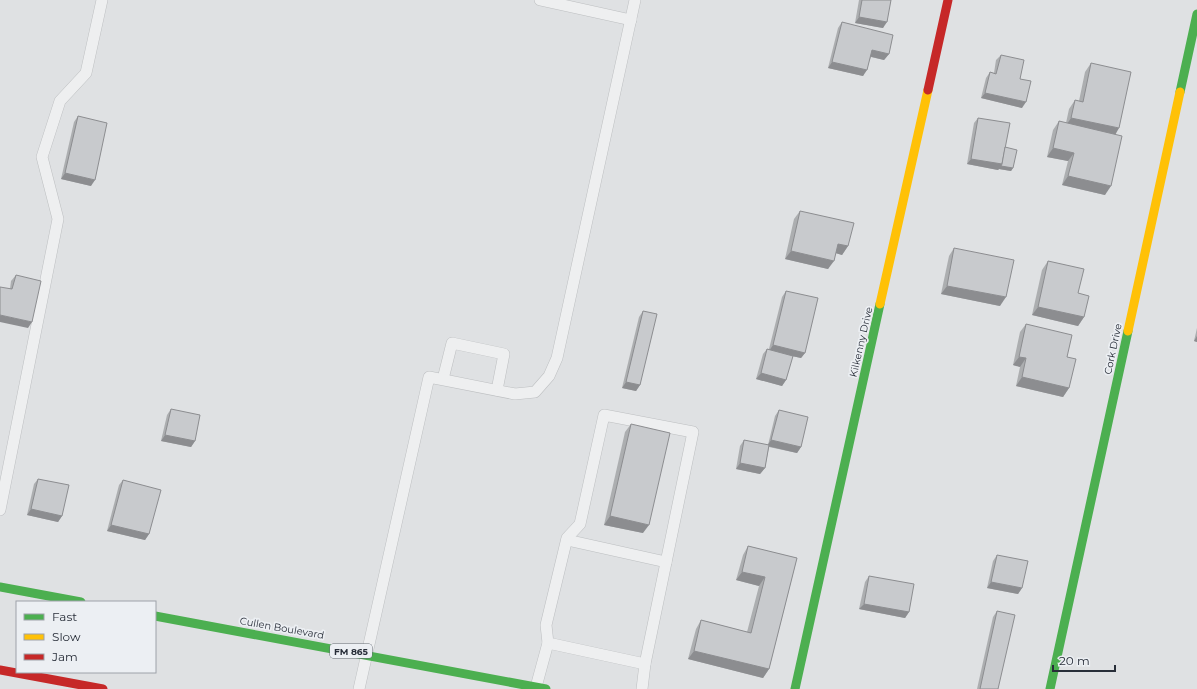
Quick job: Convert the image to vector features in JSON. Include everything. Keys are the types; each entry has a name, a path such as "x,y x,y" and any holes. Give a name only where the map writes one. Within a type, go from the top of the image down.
{"street":[{"name":"Kilkenny Drive","path":"795,689 948,0"},
{"name":"Cork Drive","path":"1050,689 1197,14"},
{"path":"0,587 76,601"},
{"name":"Cullen Boulevard","path":"156,616 366,654 541,688"},
{"path":"0,670 16,673"},
{"path":"16,673 103,689"}],"lane":[{"path":"0,510 58,219 42,157 60,101 86,73 102,0"},
{"path":"540,0 630,20"},
{"path":"359,689 429,377 515,394 535,392 549,376 557,358 635,0"},
{"path":"443,379 452,343 504,354 498,390"},
{"path":"541,688 548,643 546,625 566,540 580,524 604,415 693,432 645,664 642,689"},
{"path":"566,540 666,562"},
{"path":"548,643 645,664"}],"building":[{"path":"862,0 891,0 887,22 859,17"},
{"path":"842,22 893,35 889,54 872,50 867,70 832,62"},
{"path":"1001,55 1024,60 1020,79 1031,81 1026,102 985,93 990,72 996,74"},
{"path":"1091,63 1131,72 1119,128 1071,118 1075,100 1083,102"},
{"path":"78,116 107,123 95,180 65,173"},
{"path":"978,118 1010,123 1002,164 971,159"},
{"path":"1059,121 1122,136 1111,186 1068,176 1074,153 1053,148"},
{"path":"1005,147 1017,150 1013,168 1001,166"},
{"path":"800,211 854,223 848,246 838,244 834,261 791,251"},
{"path":"954,248 1014,260 1006,297 947,286"},
{"path":"1048,261 1084,269 1078,293 1089,296 1084,317 1038,307"},
{"path":"16,275 41,281 32,322 0,315 0,287 12,289"},
{"path":"786,291 818,298 805,353 773,345"},
{"path":"643,311 657,314 640,385 626,382"},
{"path":"1026,324 1072,335 1067,357 1076,359 1069,388 1022,377 1026,358 1019,357"},
{"path":"767,349 793,356 786,380 761,373"},
{"path":"171,409 200,415 195,441 165,435"},
{"path":"779,410 808,417 801,447 771,440"},
{"path":"631,424 670,433 649,525 610,516"},
{"path":"744,440 769,445 765,468 740,463"},
{"path":"38,479 69,485 62,516 31,509"},
{"path":"123,480 161,490 149,534 111,525"},
{"path":"748,546 797,558 769,669 694,651 701,620 751,633 765,577 742,572"},
{"path":"997,555 1028,561 1022,588 991,582"},
{"path":"869,576 914,584 909,612 864,604"},
{"path":"997,611 1015,615 998,689 980,689"}],"traffic: fast":[{"path":"1180,92 1197,14"},
{"path":"795,689 880,304"},
{"path":"1050,689 1128,331"},
{"path":"0,587 76,601"},
{"path":"156,616 546,689"}],"traffic: slow":[{"path":"880,304 928,90"},
{"path":"1128,331 1180,92"}],"traffic: jam":[{"path":"928,90 948,0"},
{"path":"0,670 16,673"},
{"path":"16,673 103,689"}]}
